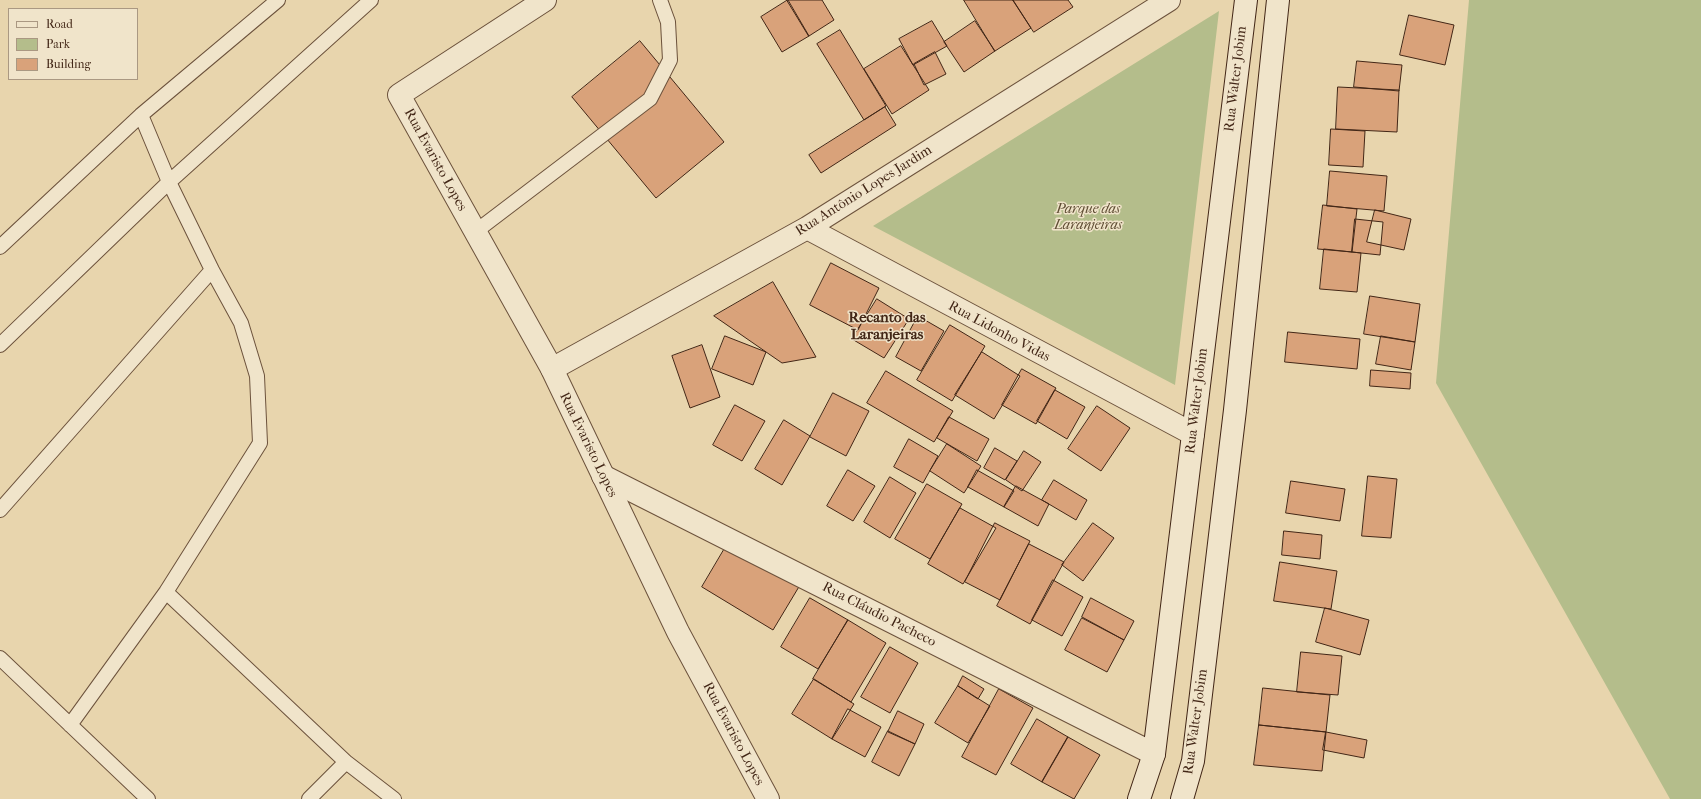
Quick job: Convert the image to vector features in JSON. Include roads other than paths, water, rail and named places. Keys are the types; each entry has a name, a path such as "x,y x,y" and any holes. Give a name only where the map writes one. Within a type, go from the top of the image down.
{"street":[{"name":"Rua Evaristo Lopes","path":"545,0 399,95 552,369 678,632 768,799"},
{"name":"Rua Antônio Lopes Jardim","path":"552,369 807,228 1169,0"},
{"name":"Rua Walter Jobim","path":"1139,799 1154,754 1246,0"},
{"name":"Rua Walter Jobim","path":"1182,799 1194,754 1235,410 1278,0"},
{"name":"Rua Lidonho Vidas","path":"807,228 1193,434"},
{"name":"Rua Cláudio Pacheco","path":"603,476 1154,754"}],"lane":[{"path":"0,247 141,115 278,0"},
{"path":"0,345 169,182 371,0"},
{"path":"475,232 650,99 670,60 668,22 660,0"},
{"path":"70,725 166,592 260,443 257,376 240,322 212,270 169,182 141,115"},
{"path":"0,510 212,270"},
{"path":"166,592 346,762 394,799"},
{"path":"0,658 148,799"},
{"path":"309,799 346,762"}],"district":[{"name":"Recanto das Laranjeiras","path":"887,326"}],"park label":[{"name":"Parque das Laranjeiras","path":"1088,218"}]}
